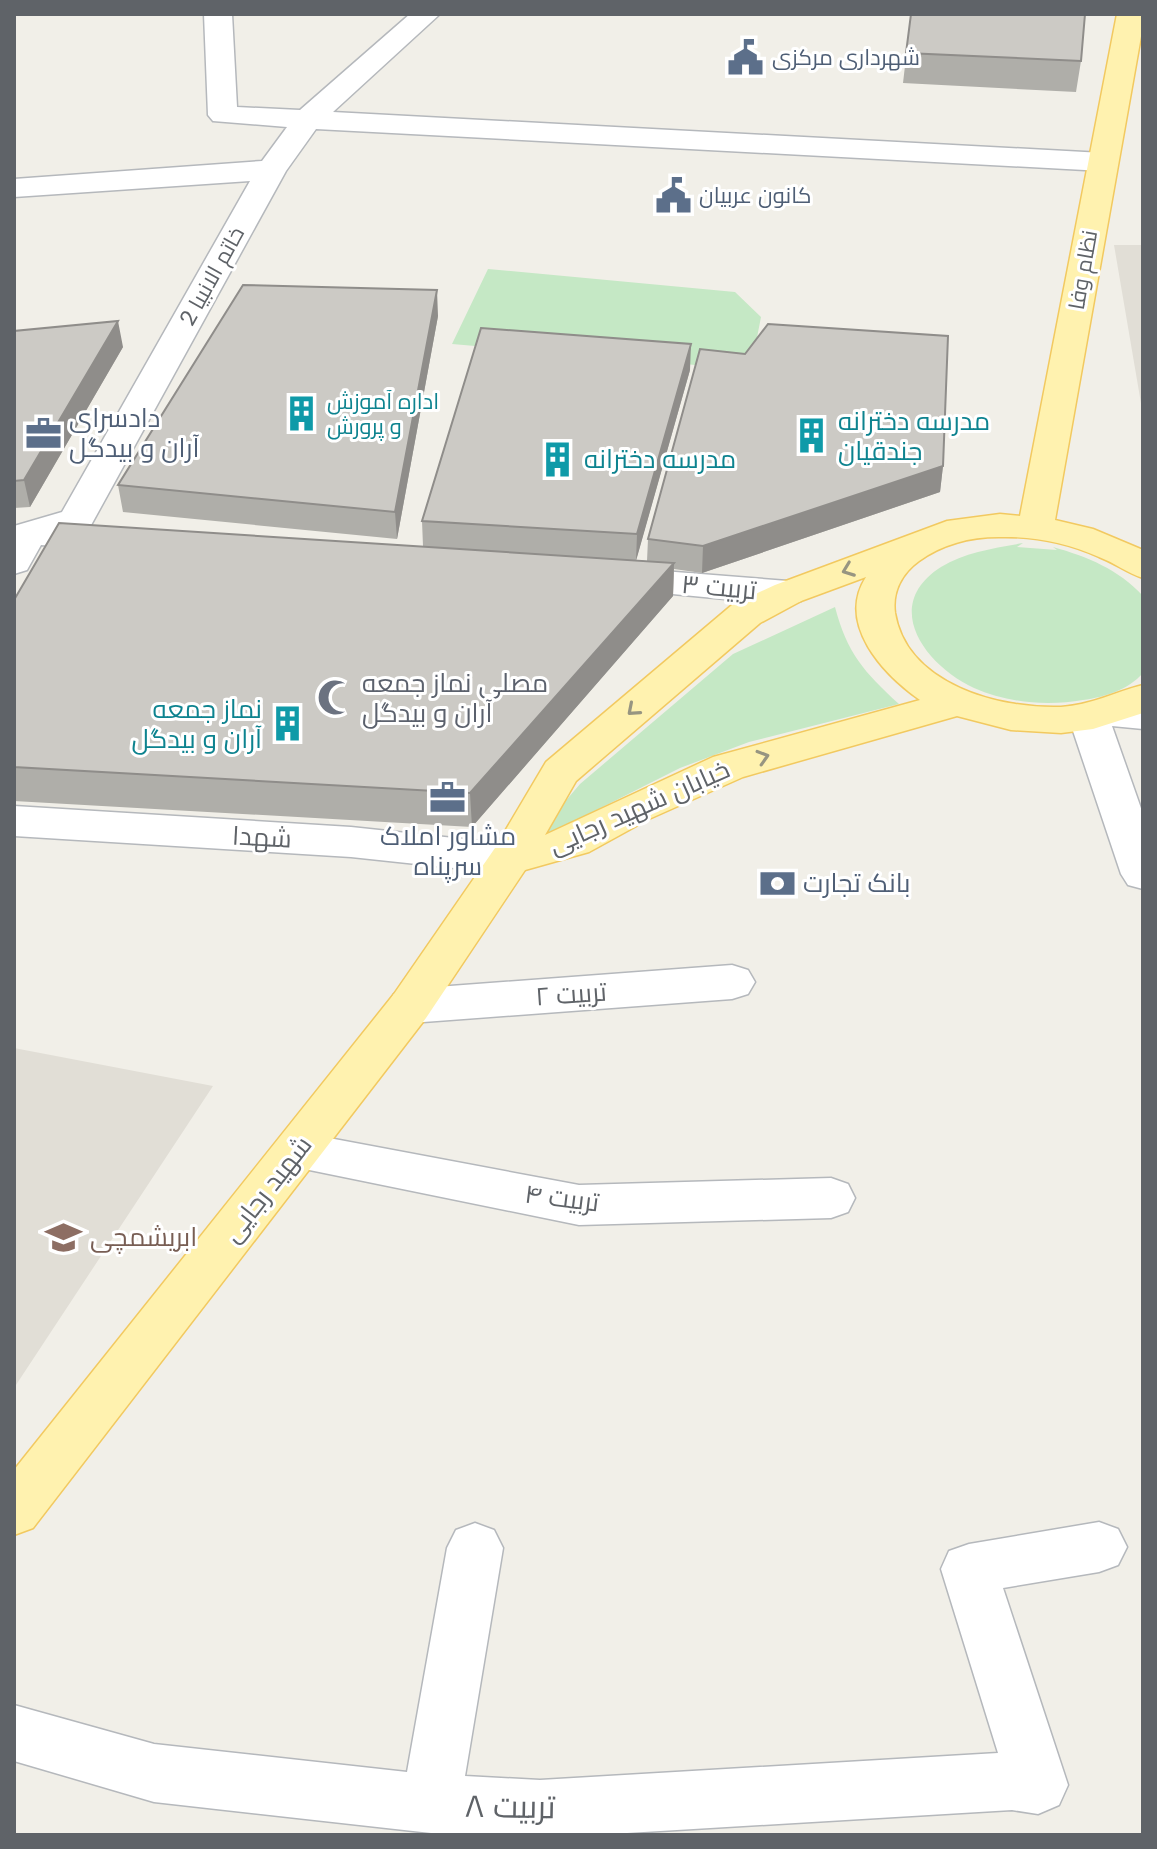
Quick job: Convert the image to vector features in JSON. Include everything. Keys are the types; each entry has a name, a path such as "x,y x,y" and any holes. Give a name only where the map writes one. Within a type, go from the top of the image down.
{"main road":[{"name":"نظام وفا","path":"1036,526 1131,14"},
{"name":"خیابان شهید رجایی","path":"510,859 561,772 726,629 788,593 956,531 995,525 1036,526 1084,536 1127,554 1143,566"},
{"path":"922,543 893,564 877,591 876,622 889,652 919,680 959,702 1009,716 1061,720 1121,711"},
{"name":"خیابان شهید رجایی","path":"510,859 574,842 634,809 728,767 959,702"},
{"name":"شهید رجایی","path":"14,1511 410,1006 510,859"}],"street":[{"path":"218,14 223,115 1103,162"},
{"name":"خاتم الانبیا 2","path":"19,542 76,520 271,170 307,120 426,14"},
{"path":"14,188 271,170"},
{"path":"19,542 154,543"},
{"name":"تربیت ۳","path":"582,577 788,593"},
{"path":"1121,711 1143,874"},
{"name":"شهدا","path":"14,821 351,842 510,859"},
{"name":"تربیت ۲","path":"410,1006 732,982"},
{"name":"تربیت ۴","path":"297,1151 579,1205 831,1198"},
{"name":"تربیت ۸","path":"14,1733 154,1773 431,1804 542,1822 1012,1781 1038,1785 969,1569 1099,1547"},
{"path":"431,1804 475,1548"}],"shaded area":[{"path":"1114,245 1143,245 1143,415"},
{"name":"ابریشمچی","path":"14,1048 213,1086 14,1388"}],"green space":[{"path":"488,269 735,292 761,317 752,363 707,366 452,344"},
{"path":"1023,543 1017,547 1057,550 1053,547 1090,560 1113,571 1143,596 1143,673 1137,679 1116,692 1091,699 1028,702 974,688 956,678 926,650 912,617 914,599 923,582 941,567 960,558"},
{"path":"835,607 845,637 858,661 899,704 749,742 680,768 529,844 580,784 733,654"}],"building":[{"path":"911,14 1085,14 1081,61 906,53"},
{"name":"اداره آموزش و پرورش","path":"243,285 437,290 395,512 118,485"},
{"name":"دادسرای آران و بیدگل","path":"118,321 24,480 14,481 14,331"},
{"name":"مدرسه دخترانه جندقیان","path":"768,324 948,336 943,466 703,546 648,539 700,349 745,354"},
{"name":"مدرسه دخترانه","path":"481,328 691,344 637,534 422,521"},
{"name":"نماز جمعه آران و بیدگل","path":"59,523 674,563 470,793 14,767 14,600"}],"place":[{"name":"شهرداری مرکزی","path":"746,57"},
{"name":"کانون عربیان","path":"673,195"},
{"name":"اداره آموزش و پرورش","path":"301,414"},
{"name":"دادسرای آران و بیدگل","path":"43,433"},
{"name":"مدرسه دخترانه جندقیان","path":"812,436"},
{"name":"مدرسه دخترانه","path":"558,459"},
{"name":"مصلی نماز جمعه آران و بیدگل","path":"336,698"},
{"name":"نماز جمعه آران و بیدگل","path":"288,724"},
{"name":"مشاور املاک سرپناه","path":"448,797"},
{"name":"بانک تجارت","path":"777,883"},
{"name":"ابریشمچی","path":"64,1237"}]}
